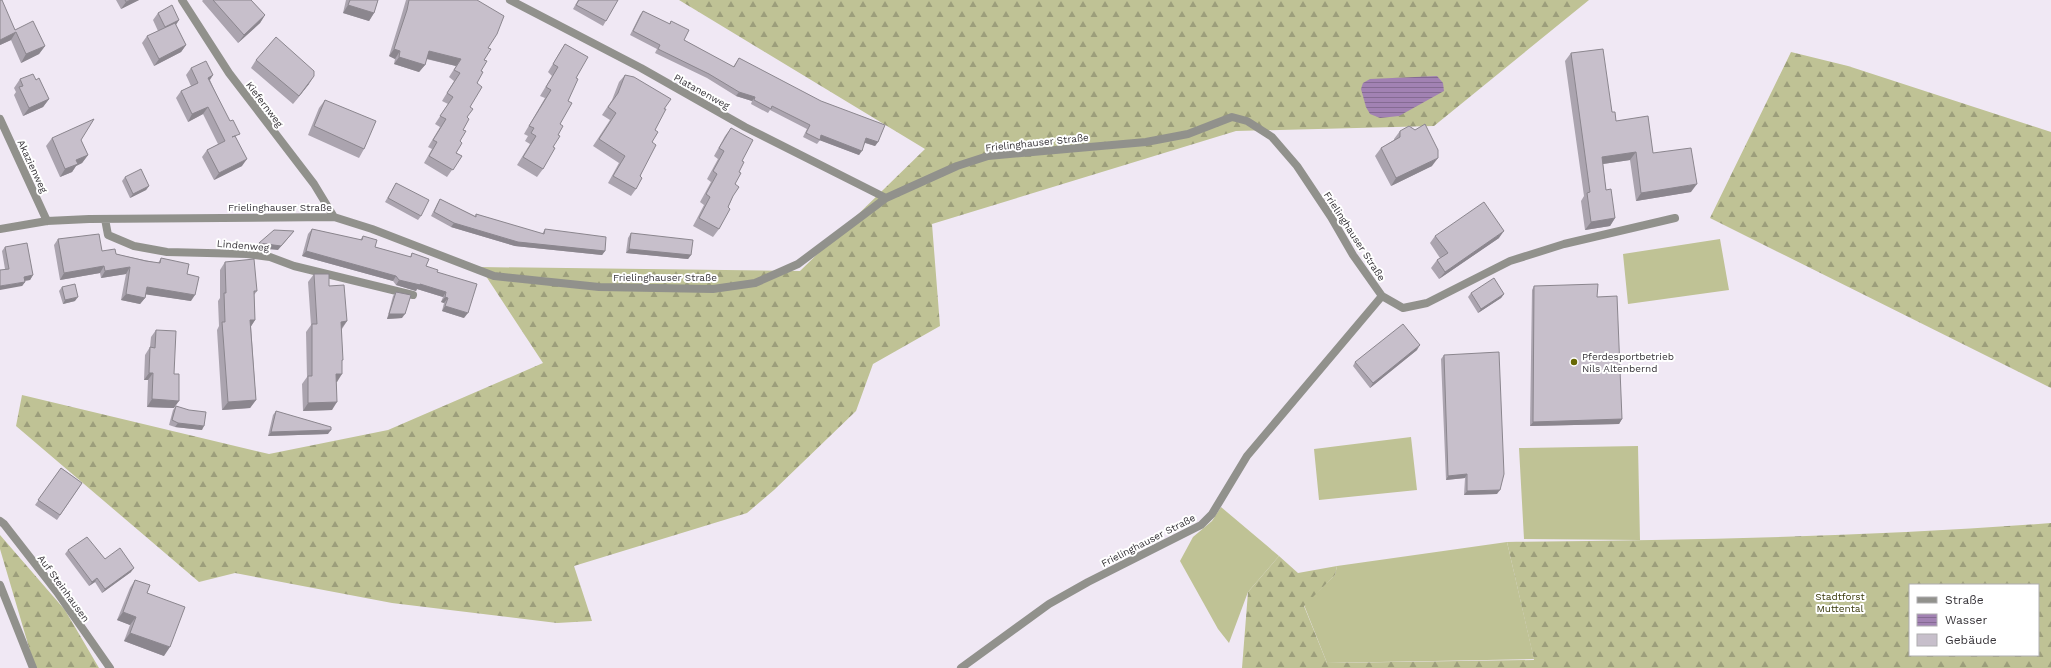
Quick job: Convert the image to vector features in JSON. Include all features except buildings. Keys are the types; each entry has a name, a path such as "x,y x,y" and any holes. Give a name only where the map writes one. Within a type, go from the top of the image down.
{"street":[{"name":"Kiefernweg","path":"182,0 229,72 314,184 334,217"},
{"name":"Platanenweg","path":"510,0 641,68 745,127 886,198"},
{"name":"Frielinghauser Straße","path":"0,229 47,221 334,217 372,229 494,276 599,287 713,289 755,283 798,264 886,198 957,166 988,156 1146,142 1188,134 1232,118 1246,121 1272,138 1297,166 1331,217 1353,255 1382,296 1403,308 1427,303 1510,262 1564,244 1675,218"},
{"name":"Akazienweg","path":"0,120 47,221"},
{"name":"Lindenweg","path":"105,219 108,235 134,246 167,252 247,254 270,257 294,266 413,295"},
{"name":"Frielinghauser Straße","path":"961,668 1049,604 1088,582 1201,525 1212,514 1247,456 1382,296"},
{"name":"Auf Steinhausen","path":"0,522 4,524 57,592 110,668"},
{"path":"0,585 33,668"}],"green space":[{"path":"679,0 1589,0 1434,126 1236,131 932,224 940,326 873,364 856,411 774,490 747,513 574,566 592,621 557,623 392,603 235,573 199,582 16,426 22,395 269,454 388,430 543,363 480,267 800,271 925,149"},
{"path":"1791,52 1848,66 2051,132 2051,388 1710,218"},
{"path":"1720,239 1729,290 1628,304 1623,254"},
{"path":"1411,437 1417,490 1319,500 1314,449"},
{"path":"1638,446 1640,540 1524,539 1519,448"},
{"path":"1221,507 1279,556 1248,592 1229,643 1218,629 1180,561 1193,537 1212,521"},
{"name":"Stadtforst Muttental","path":"2051,523 2051,668 1242,668 1248,592 1279,556 1298,573 1337,566 1335,575 1304,606 1327,663 1534,660 1507,542 1779,537 1915,532"},
{"path":"0,535 65,610 99,668 35,668 0,549"},
{"path":"1507,542 1534,659 1327,663 1304,605 1335,575 1337,566"}],"water":[{"path":"1437,76 1443,83 1444,91 1399,116 1380,118 1370,114 1366,107 1361,89 1363,83 1370,79"}],"place":[{"name":"Pferdesportbetrieb Nils Altenbernd","path":"1574,362"}]}
